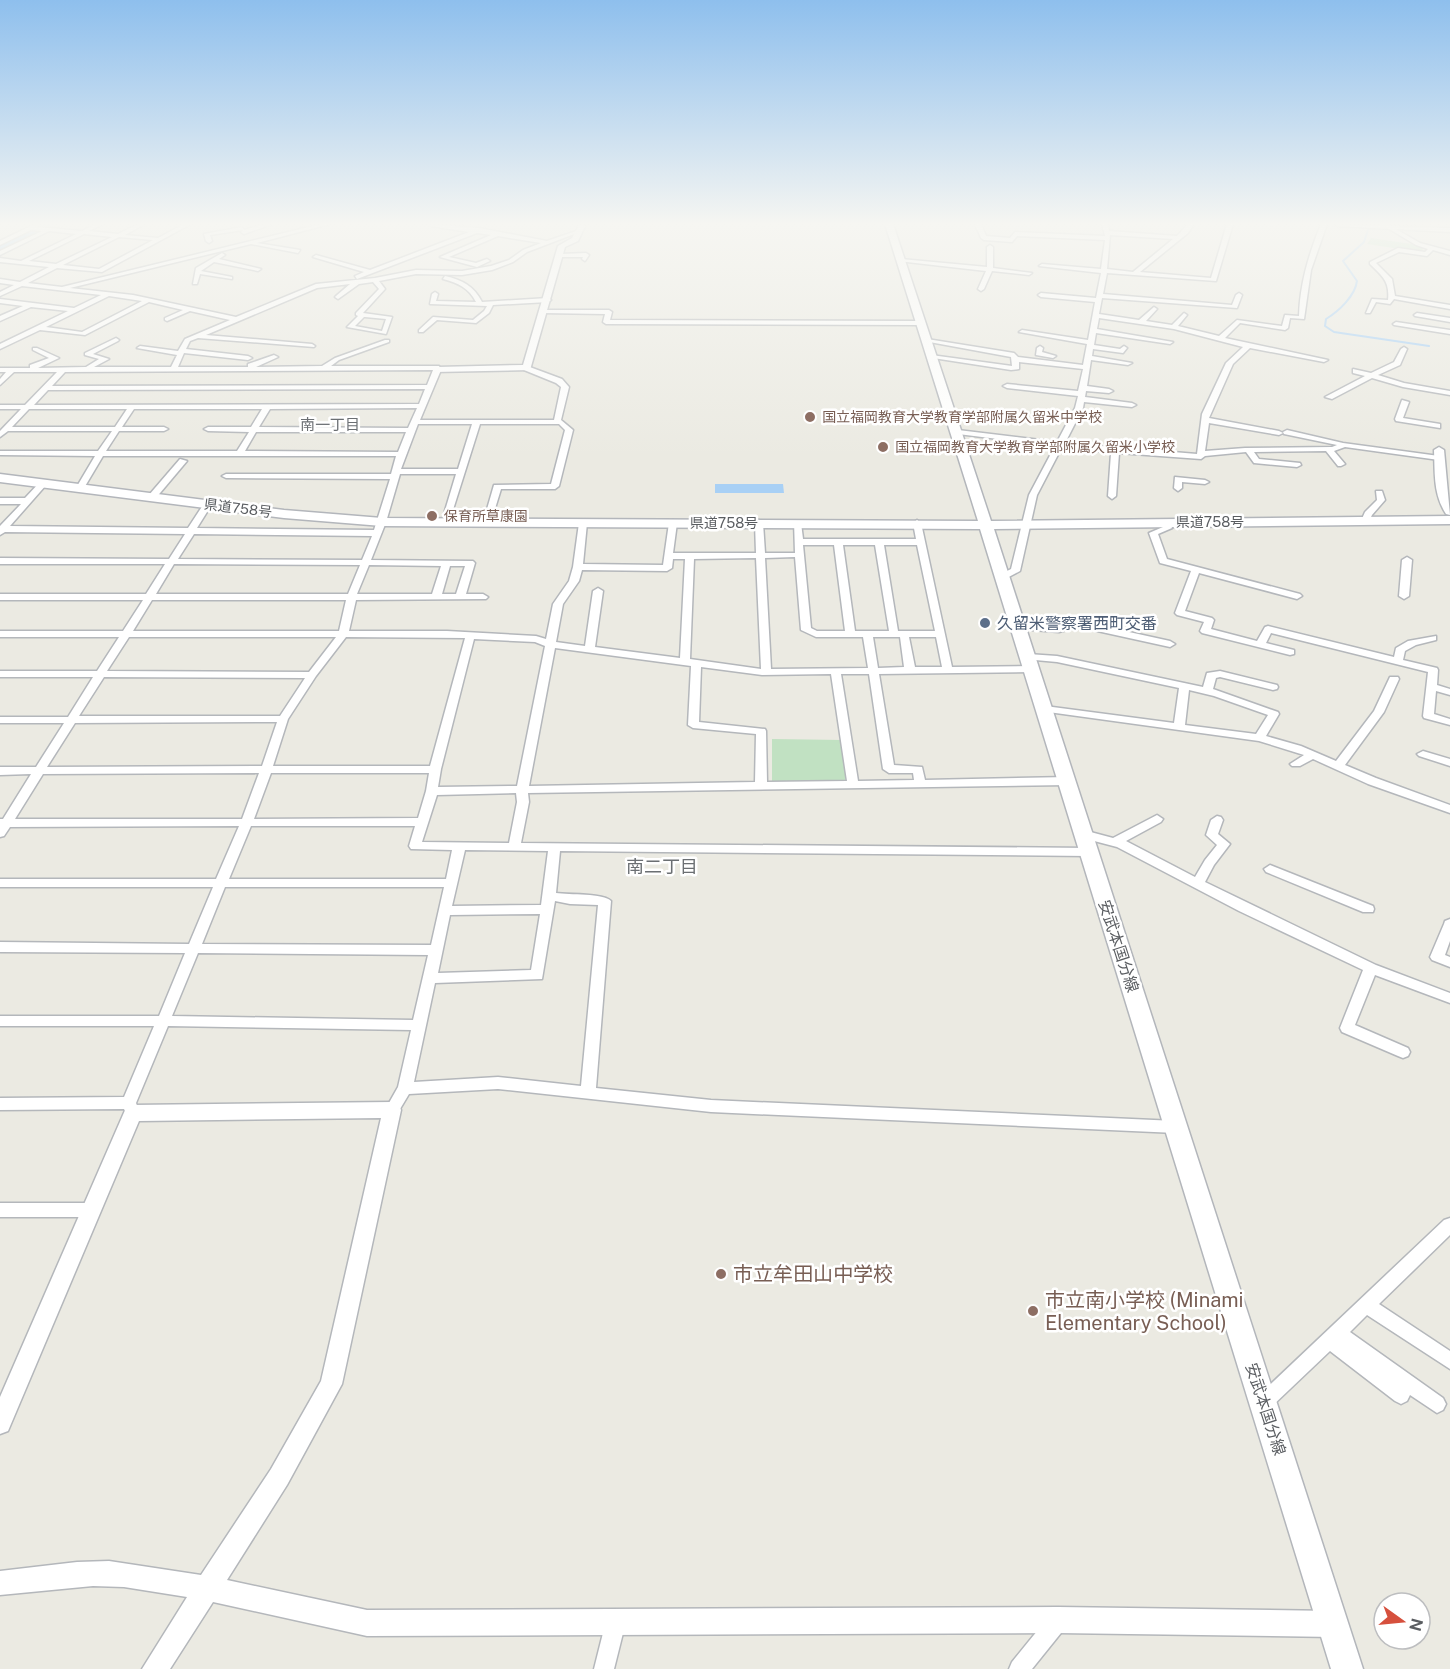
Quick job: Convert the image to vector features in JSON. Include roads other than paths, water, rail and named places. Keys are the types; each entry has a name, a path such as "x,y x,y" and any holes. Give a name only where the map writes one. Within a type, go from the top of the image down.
{"main road":[{"name":"安武本国分線","path":"914,302 958,432 985,524 1347,1669"},
{"name":"県道758号","path":"0,478 380,528 487,523 1027,525 1450,520"}],"street":[{"path":"9,302 75,310"},
{"path":"0,347 92,302"},
{"path":"41,328 83,334 144,302"},
{"path":"157,302 235,319"},
{"path":"155,406 178,368 180,352 187,340 277,302"},
{"path":"362,316 350,327 384,333 390,318 358,314 370,302"},
{"path":"432,302 480,304 512,302"},
{"path":"527,369 547,302"},
{"path":"1002,577 1015,571 1034,495 1079,408 1097,302"},
{"path":"1166,302 1236,308 1237,302"},
{"path":"1221,338 1239,321 1285,328 1287,316 1302,318 1302,302"},
{"path":"1368,312 1373,302"},
{"path":"1420,302 1450,307"},
{"path":"421,331 435,318 474,322 487,312 491,303"},
{"path":"0,319 30,304"},
{"path":"167,319 190,309"},
{"path":"1141,322 1154,309"},
{"path":"544,312 609,312 606,322 921,323"},
{"path":"1095,315 1174,327 1248,346 1324,360"},
{"path":"1174,327 1184,315"},
{"path":"1417,315 1450,320"},
{"path":"1396,324 1450,332"},
{"path":"1092,330 1170,342"},
{"path":"1022,333 1123,351 1124,348"},
{"path":"197,335 312,346"},
{"path":"85,369 105,359 87,354 116,340"},
{"path":"324,368 337,359 387,341"},
{"path":"927,341 1014,355 1016,367 933,356"},
{"path":"1201,454 1206,414 1230,363 1248,346"},
{"path":"140,348 248,358"},
{"path":"1040,348 1038,354 1087,361"},
{"path":"1329,397 1397,363 1404,349"},
{"path":"30,370 56,358 35,350"},
{"path":"244,368 274,357"},
{"path":"1015,359 1128,363"},
{"path":"195,406 224,368"},
{"path":"237,406 264,368"},
{"path":"240,453 252,429 286,388 299,368"},
{"path":"316,407 336,368"},
{"path":"359,387 368,368"},
{"path":"382,406 403,368"},
{"path":"79,397 102,369"},
{"path":"121,397 143,369"},
{"path":"0,370 527,369 559,381 566,387 557,422"},
{"path":"0,383 12,370"},
{"path":"0,435 63,370"},
{"path":"0,1423 92,1210 164,1021 246,823 283,719 312,675 344,634 352,596 364,562 380,528 401,454 415,426 437,370"},
{"path":"1356,371 1403,385 1450,393"},
{"path":"1007,386 1081,394 1132,405"},
{"path":"0,407 29,407 79,397 121,397 168,387 429,387"},
{"path":"47,388 79,397 121,397 132,406 421,406"},
{"path":"1081,394 1109,391"},
{"path":"1405,402 1399,419 1437,426"},
{"path":"80,488 132,406"},
{"path":"1206,420 1283,432 1344,445 1442,459 1440,489 1444,504 1450,512"},
{"path":"448,514 477,422"},
{"path":"208,429 561,422 569,430 555,486 496,487 487,523"},
{"path":"7,429 164,429"},
{"path":"958,432 1114,451 1201,457 1201,454 1248,450 1328,449 1344,445"},
{"path":"1328,449 1341,464"},
{"path":"1248,450 1257,461 1297,465"},
{"path":"1112,496 1114,451"},
{"path":"0,453 401,454"},
{"path":"152,497 183,461"},
{"path":"226,476 462,472"},
{"path":"1178,488 1178,480 1205,482"},
{"path":"1,530 43,484"},
{"path":"1365,521 1368,514 1381,500 1379,493"},
{"path":"0,501 28,501"},
{"path":"2,826 128,633 208,504"},
{"path":"514,848 523,802 522,790 558,604 574,581 578,567 583,523"},
{"path":"578,567 667,568 673,523"},
{"path":"759,523 766,672"},
{"path":"798,523 806,630 816,634 941,634"},
{"path":"917,523 948,670"},
{"path":"1166,523 1168,528 1153,533 1163,561 1297,596"},
{"path":"1,530 192,531 380,528"},
{"path":"799,542 921,542"},
{"path":"838,542 850,634"},
{"path":"879,542 899,634 910,671"},
{"path":"668,556 793,555"},
{"path":"690,556 690,663 693,725 761,731 761,787"},
{"path":"1404,596 1407,560"},
{"path":"0,561 470,563 460,597"},
{"path":"436,597 446,563"},
{"path":"1196,569 1180,614 1209,620 1204,632 1290,652"},
{"path":"590,649 598,591"},
{"path":"0,597 483,597"},
{"path":"1019,626 1059,629 1078,624 1170,644"},
{"path":"1260,645 1268,629 1433,670 1428,716 1450,722"},
{"path":"0,634 344,634 536,639 550,644 766,672 948,670 1058,659 1207,691 1274,714 1259,738"},
{"path":"868,634 872,672 889,769 918,769 920,784"},
{"path":"470,636 435,769 432,791 415,846 554,848 1114,842 1157,819"},
{"path":"1398,662 1400,650 1412,643 1432,638"},
{"path":"836,673 852,785"},
{"path":"0,674 312,675"},
{"path":"1207,691 1212,675 1220,674 1273,687"},
{"path":"1338,766 1379,712 1394,679"},
{"path":"1179,727 1184,686"},
{"path":"1431,687 1450,692"},
{"path":"1045,709 1259,738 1297,748 1372,782 1450,809"},
{"path":"0,720 283,719"},
{"path":"1423,754 1450,763"},
{"path":"1296,764 1313,755"},
{"path":"0,771 435,769"},
{"path":"432,791 1068,781"},
{"path":"1198,884 1209,863 1224,844 1212,835 1217,820"},
{"path":"2,826 423,822"},
{"path":"1114,842 1371,968 1450,998"},
{"path":"155,1669 279,1477 331,1384 392,1110 405,1088 459,848"},
{"path":"429,978 537,975 554,848"},
{"path":"1270,869 1368,909"},
{"path":"0,883 221,885 450,883"},
{"path":"444,911 570,900 605,901 588,1093"},
{"path":"1450,924 1437,957 1450,962"},
{"path":"0,947 435,950"},
{"path":"1371,968 1347,1028 1403,1052"},
{"path":"0,1021 418,1025"},
{"path":"405,1088 498,1083 711,1106 1176,1127"},
{"path":"0,1104 131,1108 392,1110"},
{"path":"0,1210 92,1210"},
{"path":"1264,1402 1450,1226"},
{"path":"1366,1305 1450,1361"},
{"path":"1333,1337 1401,1395"},
{"path":"1333,1337 1437,1404"},
{"path":"0,1583 86,1574 122,1575 206,1589 312,1614 367,1623 1058,1620 1334,1624"},
{"path":"1019,1669 1058,1620"},
{"path":"603,1669 616,1621"}],"water":[{"path":"715,484 783,484 784,493 715,493"}],"waterway":[{"path":"1347,302 1326,319 1325,326 1334,332 1429,346"}],"place":[{"name":"国立福岡教育大学教育学部附属久留米中学校","path":"810,417"},
{"name":"国立福岡教育大学教育学部附属久留米小学校","path":"883,447"},
{"name":"保育所草康園","path":"432,516"},
{"name":"久留米警察署西町交番","path":"985,623"},
{"name":"市立牟田山中学校","path":"721,1274"},
{"name":"市立南小学校 (Minami Elementary School)","path":"1033,1311"}],"district":[{"name":"南一丁目","path":"330,425"},
{"name":"南二丁目","path":"662,867"}]}
